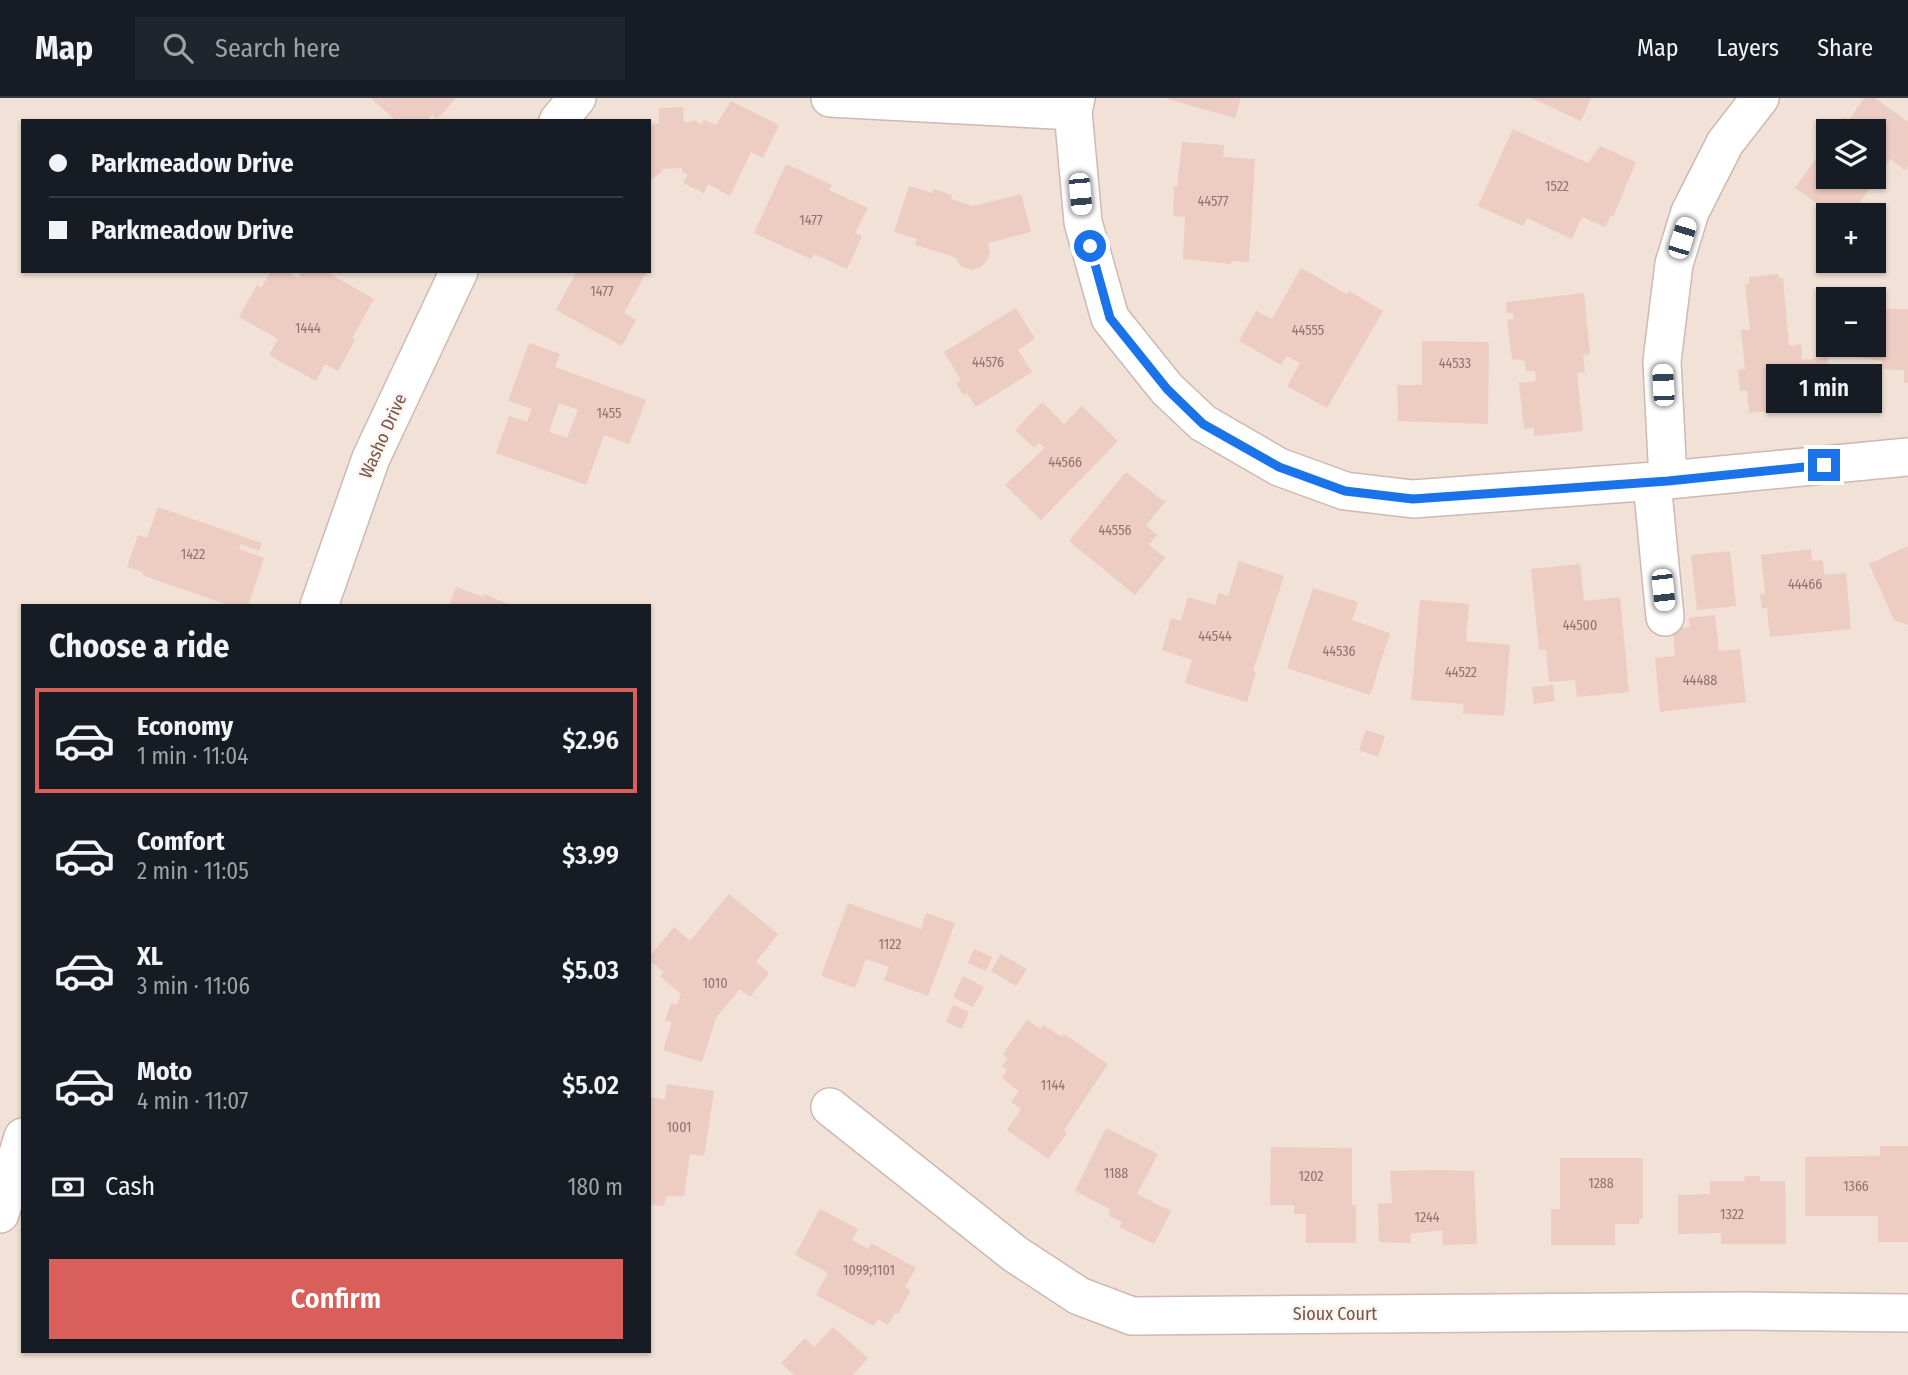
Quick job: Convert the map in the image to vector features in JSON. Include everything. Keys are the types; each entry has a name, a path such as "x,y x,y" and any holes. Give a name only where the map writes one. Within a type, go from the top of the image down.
{"street":[{"path":"560,119 577,98"},
{"path":"830,98 1074,104 1083,222 1110,318 1167,389 1203,424 1279,467 1345,491 1413,499 1660,481 1908,457"},
{"path":"1665,617 1660,481 1662,361 1674,264 1690,212 1725,143 1760,98"},
{"name":"Washo Drive","path":"320,604 371,458 458,273"},
{"name":"Sioux Court","path":"830,1107 1014,1254 1079,1296 1132,1316 1743,1311 1908,1313"},
{"path":"0,1214 21,1144"}],"shaded area":[{"path":"0,98 1908,98 1908,1375 0,1375"}],"building":[{"path":"371,98 456,98 437,119 432,115 429,119 394,119"},
{"path":"1167,98 1241,98 1235,118 1167,99"},
{"path":"1531,98 1591,98 1581,121"},
{"path":"1864,98 1875,98 1908,122 1908,166 1905,170 1890,159 1886,165 1886,119 1850,119"},
{"path":"731,101 779,125 763,158 751,152 730,196 708,184 704,193 683,183 688,174 682,172 682,168 661,169 663,171 651,180 651,125 659,123 659,108 683,107 684,123 694,120 702,125 704,120 716,125"},
{"path":"1513,129 1588,163 1600,146 1636,162 1613,217 1611,215 1605,227 1582,217 1572,239 1527,218 1523,226 1478,206"},
{"path":"1182,142 1224,145 1223,157 1255,159 1249,262 1231,261 1231,264 1183,259 1185,217 1173,216 1174,186 1177,187"},
{"path":"1816,158 1816,189 1869,189 1859,203 1817,203 1795,188"},
{"path":"786,164 832,185 829,190 868,208 855,233 862,236 847,269 814,254 811,259 754,233"},
{"path":"909,186 932,193 933,189 952,195 951,199 973,206 1021,194 1031,232 988,243 990,251 987,260 981,267 971,270 961,266 955,257 915,245 917,239 894,232"},
{"path":"1301,268 1383,311 1327,408 1287,386 1300,363 1287,356 1281,365 1239,341 1256,311 1272,319"},
{"path":"270,273 289,273 298,278 301,273 328,273 374,299 352,338 355,340 338,371 325,364 316,381 269,355 278,339 239,317 257,285 261,288"},
{"path":"576,273 646,273 624,313 636,320 622,346 556,310"},
{"path":"1778,274 1779,278 1783,278 1789,346 1801,344 1802,360 1828,357 1832,405 1749,413 1747,390 1740,391 1738,370 1745,369 1741,330 1750,330 1745,284 1749,284 1749,277"},
{"path":"1584,293 1590,354 1583,355 1585,372 1577,373 1583,431 1534,436 1534,427 1524,429 1519,383 1536,381 1535,371 1526,371 1525,361 1512,359 1507,320 1514,319 1513,313 1507,313 1506,302"},
{"path":"1016,308 1035,339 1018,350 1032,372 976,407 967,393 963,395 956,383 961,380 944,352"},
{"path":"1886,309 1908,309 1908,383 1904,383 1904,370 1881,369 1882,361 1855,357 1886,357"},
{"path":"1422,341 1489,342 1488,424 1398,421 1397,385 1422,385"},
{"path":"529,343 560,354 555,367 646,400 629,444 604,435 586,485 496,453 509,416 527,422 532,409 508,401","holes":["559,403 578,410 567,438 549,432"]},
{"path":"1042,402 1064,424 1082,406 1118,441 1041,520 1005,485 1045,448 1039,443 1034,448 1015,430"},
{"path":"1126,472 1165,502 1146,525 1157,535 1149,545 1165,558 1135,595 1069,541"},
{"path":"158,507 262,543 259,551 241,544 239,549 264,558 249,604 225,604 142,575 143,572 127,567 138,535 147,538"},
{"path":"1908,546 1908,625 1894,620 1869,564"},
{"path":"1811,549 1812,561 1823,560 1824,575 1846,573 1851,629 1770,637 1767,608 1762,608 1760,594 1765,594 1761,555"},
{"path":"1730,551 1736,606 1697,610 1691,555"},
{"path":"1239,561 1284,576 1253,671 1256,672 1247,702 1185,683 1192,660 1162,650 1171,618 1181,621 1188,597 1215,605 1219,593 1228,596"},
{"path":"1580,564 1584,601 1620,597 1629,692 1577,697 1575,680 1549,682 1546,650 1539,650 1531,569"},
{"path":"456,587 509,604 450,604"},
{"path":"1313,588 1358,602 1352,620 1390,633 1370,695 1287,668"},
{"path":"1420,600 1469,604 1466,641 1510,645 1504,716 1463,713 1464,704 1411,700"},
{"path":"1715,615 1719,651 1740,649 1746,702 1660,712 1655,658 1675,656 1673,629 1690,627 1689,618"},
{"path":"1553,685 1555,701 1534,704 1532,687"},
{"path":"1366,730 1385,736 1378,757 1359,750"},
{"path":"729,894 778,934 756,962 769,973 750,997 740,989 716,1018 702,1062 663,1050 672,1022 665,1020 671,1003 677,1005 681,994 660,976 664,972 651,962 651,955 674,927 690,941"},
{"path":"848,903 921,929 926,913 955,923 928,996 884,980 889,967 866,959 855,988 821,976"},
{"path":"974,949 992,957 986,971 968,963"},
{"path":"1001,954 1027,969 1016,986 991,971"},
{"path":"963,976 984,987 973,1007 953,997"},
{"path":"953,1005 969,1012 962,1029 946,1022"},
{"path":"1027,1020 1040,1029 1043,1025 1062,1037 1064,1034 1108,1064 1064,1130 1067,1133 1048,1159 1007,1130 1021,1109 1011,1102 1019,1091 1002,1078 1007,1070 1002,1066 1008,1058 1003,1054"},
{"path":"667,1084 714,1091 704,1156 690,1154 684,1196 666,1196 664,1206 651,1204 651,1097 665,1100"},
{"path":"1106,1128 1158,1154 1137,1194 1171,1211 1154,1244 1119,1227 1122,1222 1108,1215 1110,1209 1075,1191"},
{"path":"1880,1146 1908,1146 1908,1242 1878,1242 1878,1216 1805,1216 1805,1157 1880,1156"},
{"path":"1271,1147 1352,1148 1352,1205 1356,1205 1356,1243 1306,1243 1306,1214 1294,1214 1294,1205 1270,1205"},
{"path":"1560,1158 1643,1158 1643,1219 1639,1219 1639,1224 1615,1224 1615,1245 1551,1245 1551,1209 1560,1209"},
{"path":"1390,1171 1474,1171 1477,1244 1443,1245 1442,1230 1410,1234 1411,1243 1379,1242 1378,1204 1392,1203"},
{"path":"1745,1176 1760,1176 1760,1181 1785,1181 1786,1244 1721,1244 1721,1233 1678,1234 1678,1195 1710,1194 1710,1181 1744,1181"},
{"path":"820,1209 858,1229 852,1240 868,1249 871,1243 916,1268 905,1287 911,1290 898,1314 895,1313 888,1325 878,1319 874,1326 816,1295 828,1273 795,1255"},
{"path":"833,1327 868,1358 853,1375 794,1375 781,1363 805,1338 814,1347"}],"route":[{"path":"1090,246 1110,318 1167,389 1203,424 1279,467 1345,491 1413,499 1668,481 1824,465"}]}
